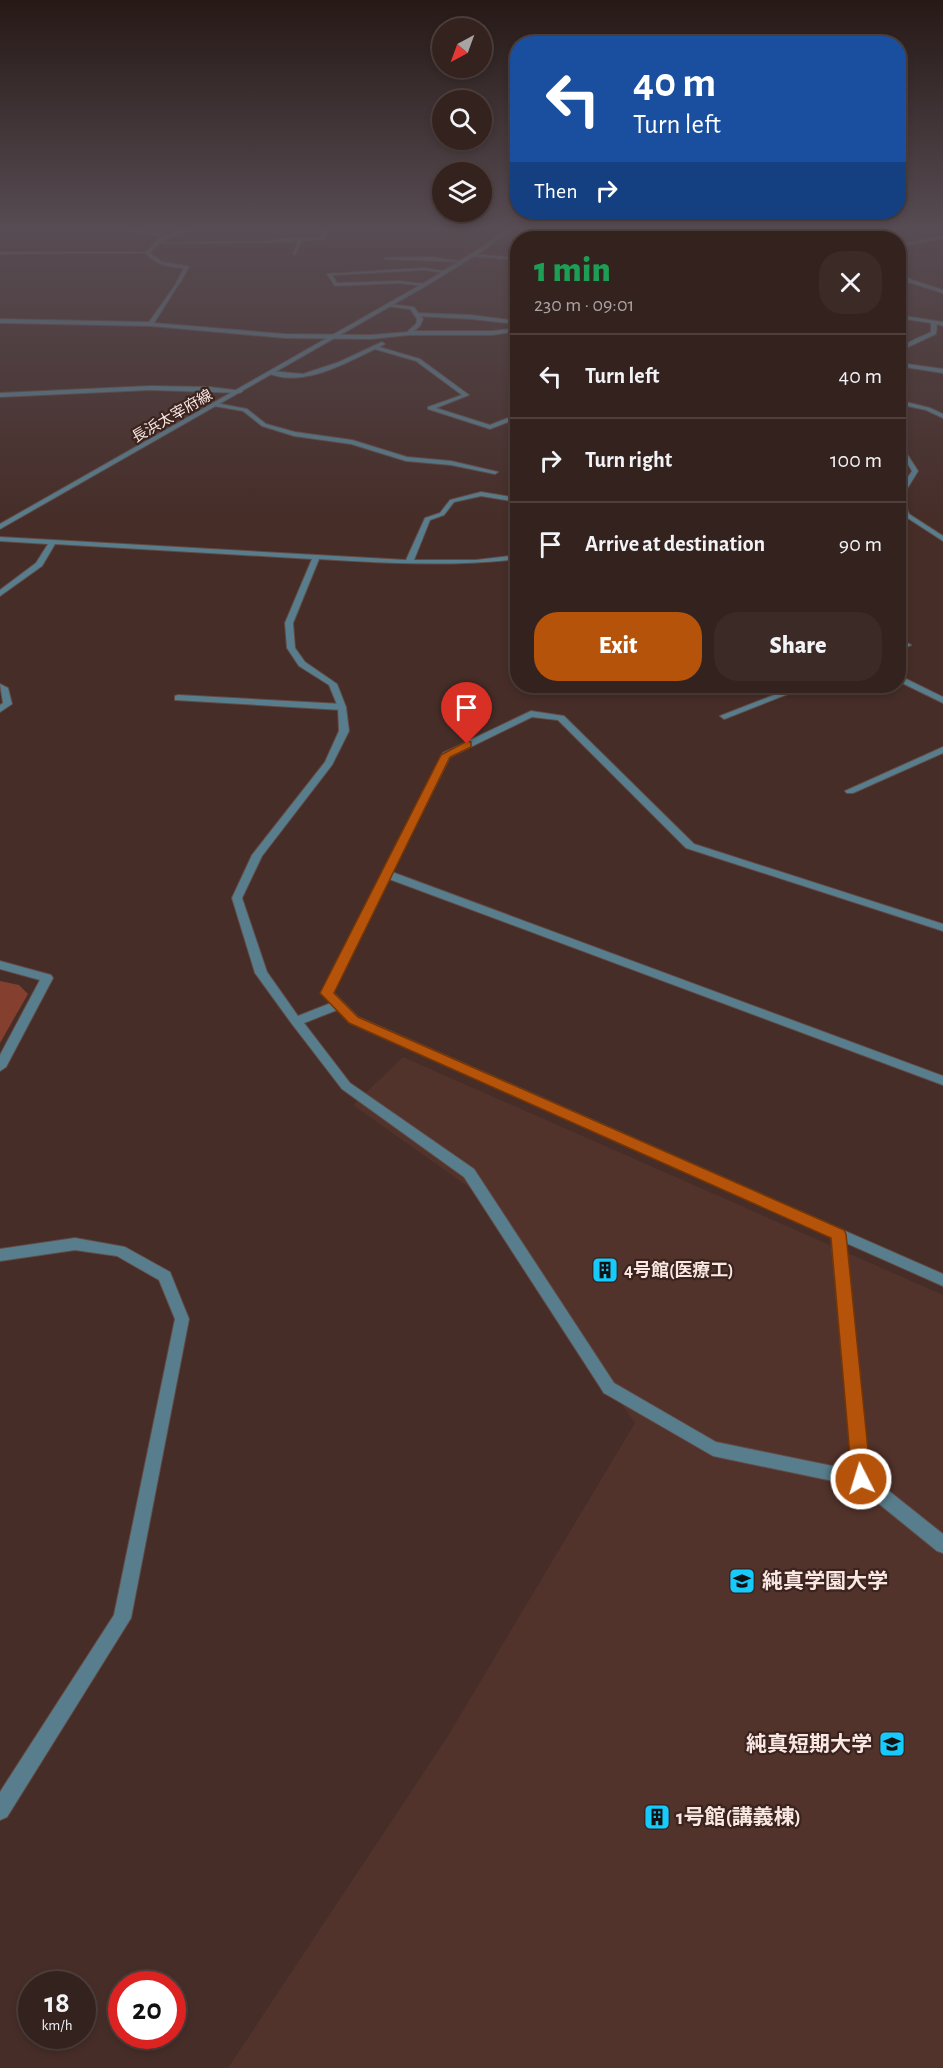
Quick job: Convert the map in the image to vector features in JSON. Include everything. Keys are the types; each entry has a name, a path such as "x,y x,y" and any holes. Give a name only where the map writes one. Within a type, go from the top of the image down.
{"street":[{"path":"177,327 263,335 334,337 371,337 409,333 480,333 510,330"},
{"name":"長浜太宰府線","path":"0,527 352,327"},
{"path":"409,333 416,327"},
{"path":"906,346 934,333 934,327"},
{"path":"271,373 303,376 376,348 399,334"},
{"path":"376,348 418,360 466,395 430,408 490,427 510,419"},
{"path":"906,364 943,371"},
{"path":"0,395 110,389 206,388 240,391"},
{"path":"906,404 928,409 943,416"},
{"path":"216,405 245,410 264,425 294,434 352,442 406,459 451,463 495,472"},
{"path":"906,455 915,471 906,486"},
{"path":"409,562 426,519 442,514 452,501 481,494 510,499"},
{"path":"906,515 943,539"},
{"path":"0,539 409,562 476,562 510,558"},
{"path":"0,594 39,564 53,542"},
{"path":"316,557 289,623 291,648 302,664 333,684 342,707 344,731 328,763 257,855 237,898 261,973 346,1086 469,1173 609,1388 713,1449 861,1479 943,1545"},
{"path":"906,681 943,700"},
{"path":"0,687 4,688 8,704 0,709"},
{"path":"724,716 785,693"},
{"path":"178,698 342,707"},
{"path":"943,927 690,846 561,718 531,714 446,755 327,993 354,1020 943,1280"},
{"path":"850,792 943,750"},
{"path":"387,874 943,1081"},
{"path":"0,965 47,978 0,1067"},
{"path":"296,1021 338,1005"},
{"path":"838,1234 861,1479"},
{"path":"0,1255 75,1244 120,1251 165,1276 182,1319 122,1618 0,1810"}],"shaded area":[{"path":"0,981 19,985 28,994 0,1043"},
{"name":"純真学園大学","path":"403,1057 943,1295 943,2068 228,2068 446,1739 635,1423 470,1188 353,1105"}],"place":[{"name":"4号館(医療工)","path":"605,1270"},
{"name":"純真学園大学","path":"742,1581"},
{"name":"純真短期大学","path":"892,1744"},
{"name":"1号館(講義棟)","path":"657,1817"}],"route":[{"path":"467,744 446,755 327,993 354,1020 838,1234 861,1479"}]}
